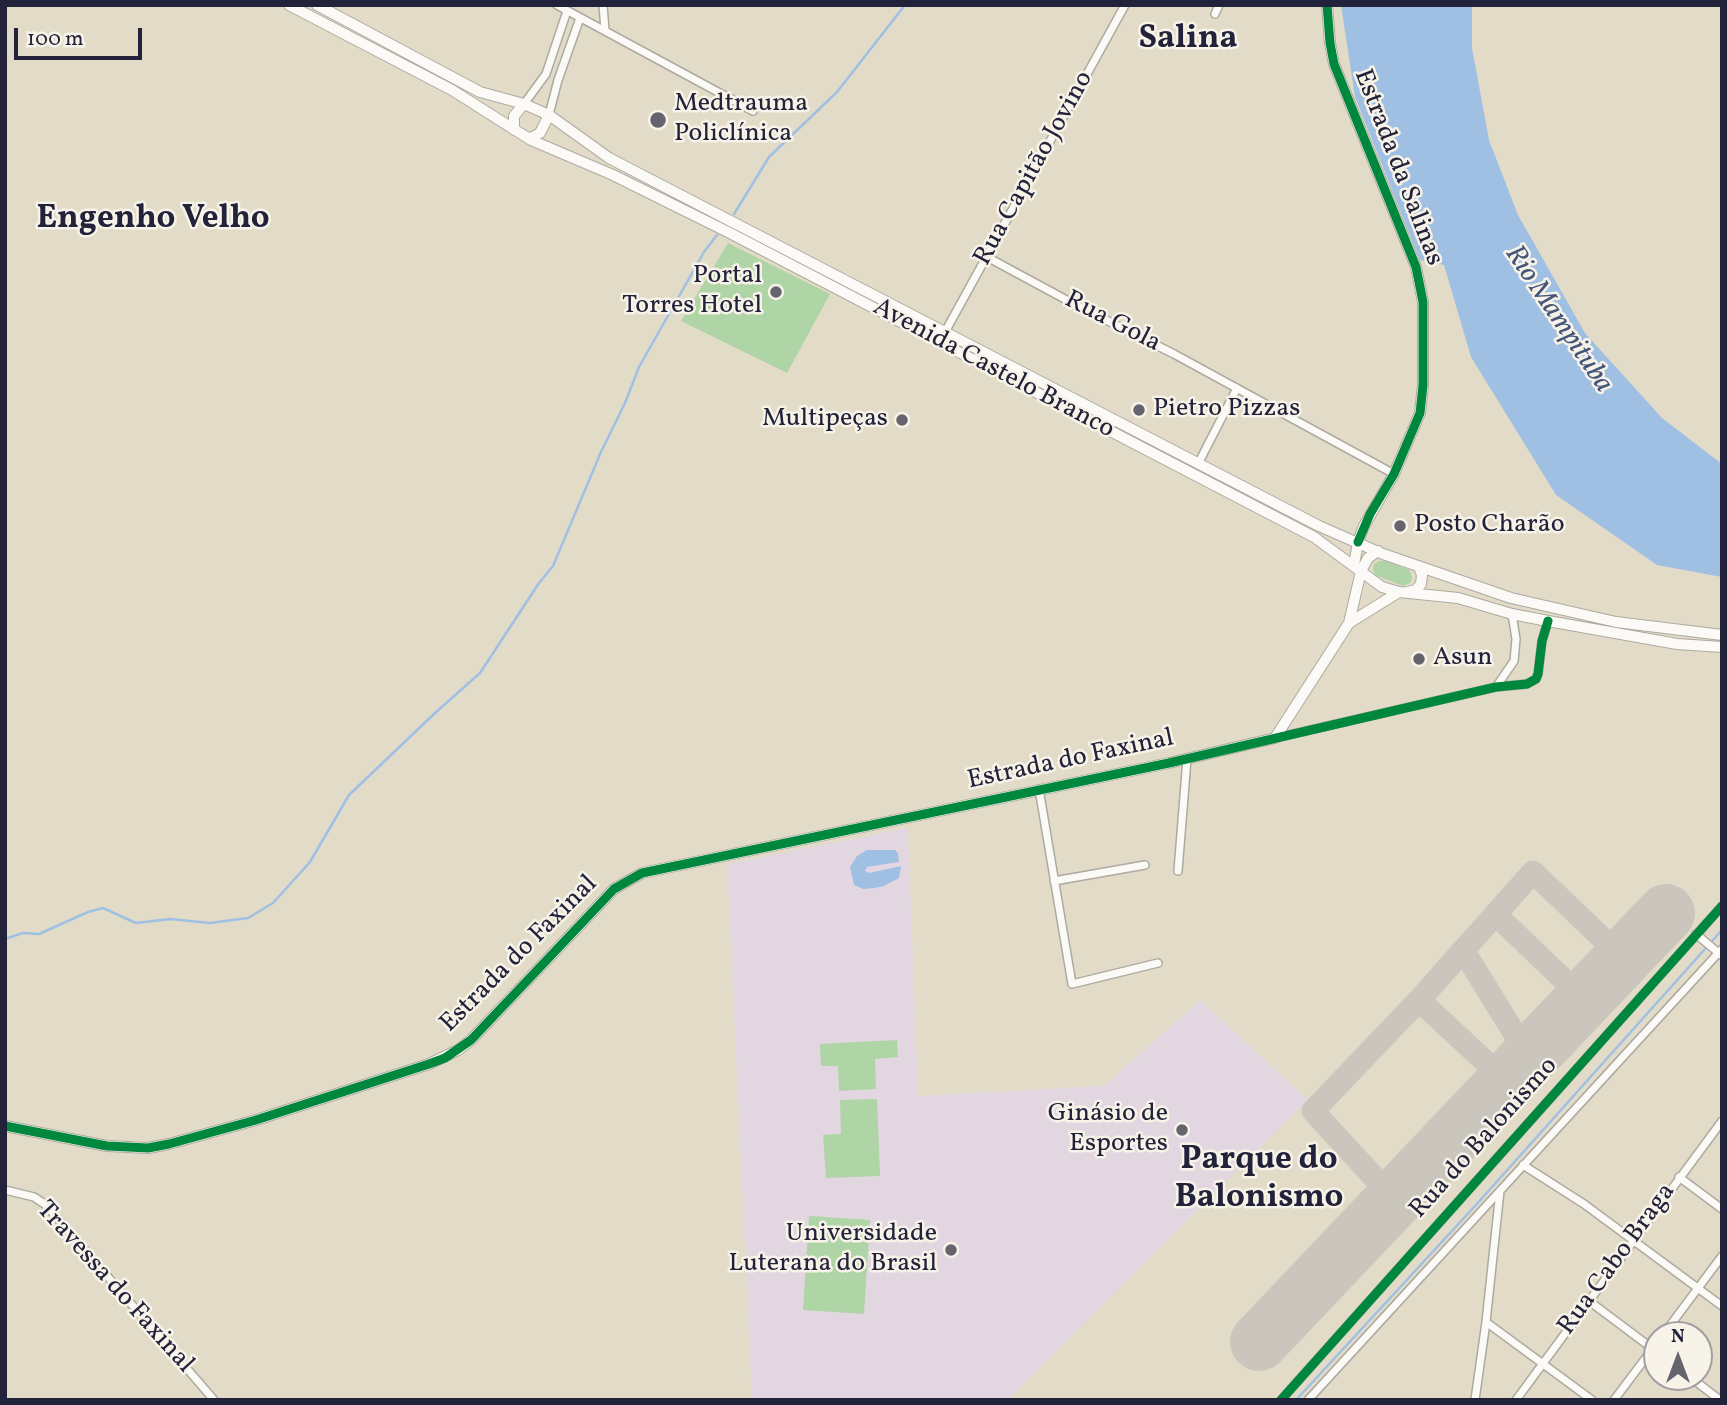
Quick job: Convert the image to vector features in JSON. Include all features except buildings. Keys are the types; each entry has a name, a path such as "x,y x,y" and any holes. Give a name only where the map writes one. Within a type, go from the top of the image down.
{"main road":[{"name":"Avenida Castelo Branco","path":"289,5 452,90 526,137 612,175 728,232 1314,537 1382,587 1458,598 1512,614 1548,621 1676,643 1722,648"},
{"name":"Avenida Castelo Branco","path":"317,5 480,92 524,104 549,115 609,158 1286,510 1378,551 1511,598 1616,622 1722,635"},
{"name":"Estrada da Salinas","path":"1327,5 1334,64 1416,267 1423,302 1423,398 1420,413 1394,474 1370,514 1358,542 1349,623"},
{"path":"514,130 514,116 524,104"},
{"path":"526,137 531,138 540,133 549,115"},
{"path":"1357,568 1378,551"},
{"path":"1275,738 1349,623 1403,592 1416,590 1421,584 1419,567"},
{"name":"Estrada do Faxinal","path":"5,1126 107,1146 149,1148 256,1120 445,1058 471,1040 614,889 642,873 1187,759 1275,738"}],"street":[{"path":"557,5 753,111"},
{"path":"603,5 605,30"},
{"name":"Rua Capitão Jovino","path":"945,332 1125,5"},
{"path":"1215,14 1219,5"},
{"path":"524,104 545,75 567,11"},
{"path":"549,115 580,18"},
{"path":"545,75 558,80"},
{"name":"Rua Gola","path":"987,257 1394,474"},
{"path":"1198,464 1237,388"},
{"path":"1496,687 1514,661 1516,639 1512,614"},
{"path":"1275,738 1496,687 1527,684 1536,678 1548,621"},
{"path":"1178,871 1187,759"},
{"path":"1039,789 1072,984 1158,963"},
{"path":"1054,881 1145,865"},
{"name":"Rua do Balonismo","path":"1281,1400 1699,936 1722,906"},
{"path":"1699,936 1719,952"},
{"name":"Rua do Balonismo","path":"1308,1400 1719,952"},
{"name":"Rua Cabo Braga","path":"1516,1400 1722,1121"},
{"path":"1522,1165 1584,1204 1722,1306"},
{"path":"1679,1177 1722,1209"},
{"name":"Travessa do Faxinal","path":"5,1190 34,1197 46,1205 214,1400"},
{"path":"1475,1400 1500,1191"},
{"path":"1674,1321 1722,1256"},
{"path":"1589,1301 1643,1339"},
{"path":"1486,1322 1592,1400"},
{"path":"1614,1400 1643,1364"}],"shaded area":[{"name":"Universidade Luterana do Brasil","path":"908,828 918,1096 1104,1086 1200,1000 1308,1100 1007,1400 752,1400 727,864"}],"green space":[{"path":"728,243 830,294 787,373 681,321"},
{"path":"1385,561 1409,570 1412,577 1410,583 1403,586 1375,575 1374,564"},
{"path":"897,1040 898,1057 875,1059 876,1089 839,1091 838,1066 821,1066 820,1044"},
{"path":"877,1099 880,1176 826,1178 823,1135 841,1134 840,1100"},
{"path":"809,1216 870,1220 864,1314 803,1310"}],"water":[{"name":"Rio Mampituba","path":"1341,5 1472,5 1472,48 1489,140 1518,215 1585,333 1662,418 1722,464 1722,577 1657,565 1556,495 1471,357 1444,265 1420,260 1355,97"},
{"path":"867,850 895,850 899,862 867,867 865,871 869,873 901,866 899,878 874,888 863,889 854,885 850,867 857,856"}],"waterway":[{"path":"734,214 769,157 837,92 905,5"},
{"path":"5,939 23,933 39,934 103,908 136,923 170,919 210,923 248,918 273,903 310,862 349,795 480,673 553,566 639,367 704,252 717,235"},
{"path":"1296,1400 1475,1206 1722,930"}],"taxiway":[{"path":"1394,1199 1313,1111 1419,1000 1533,872 1623,958"},
{"path":"1495,914 1584,999"},
{"path":"1463,950 1529,1057"},
{"path":"1419,1000 1506,1081"}],"runway":[{"path":"1259,1342 1666,913"}],"cycle path":[{"path":"1327,5 1334,64 1416,267 1423,302 1423,385 1420,413 1394,474 1370,514 1358,542"},
{"path":"5,1126 107,1146 148,1148 256,1120 429,1064 445,1058 471,1040 614,889 642,873 1169,763 1496,687 1527,684 1536,679 1538,674 1542,641 1548,621"},
{"path":"1281,1400 1722,906"}],"place":[{"name":"Medtrauma Policlínica","path":"658,120"},
{"name":"Portal Torres Hotel","path":"776,292"},
{"name":"Pietro Pizzas","path":"1139,410"},
{"name":"Multipeças","path":"902,420"},
{"name":"Posto Charão","path":"1400,526"},
{"name":"Asun","path":"1419,659"},
{"name":"Ginásio de Esportes","path":"1182,1130"},
{"name":"Universidade Luterana do Brasil","path":"951,1250"}],"district":[{"name":"Salina","path":"1188,41"},
{"name":"Engenho Velho","path":"153,221"},
{"name":"Parque do Balonismo","path":"1259,1181"}]}
